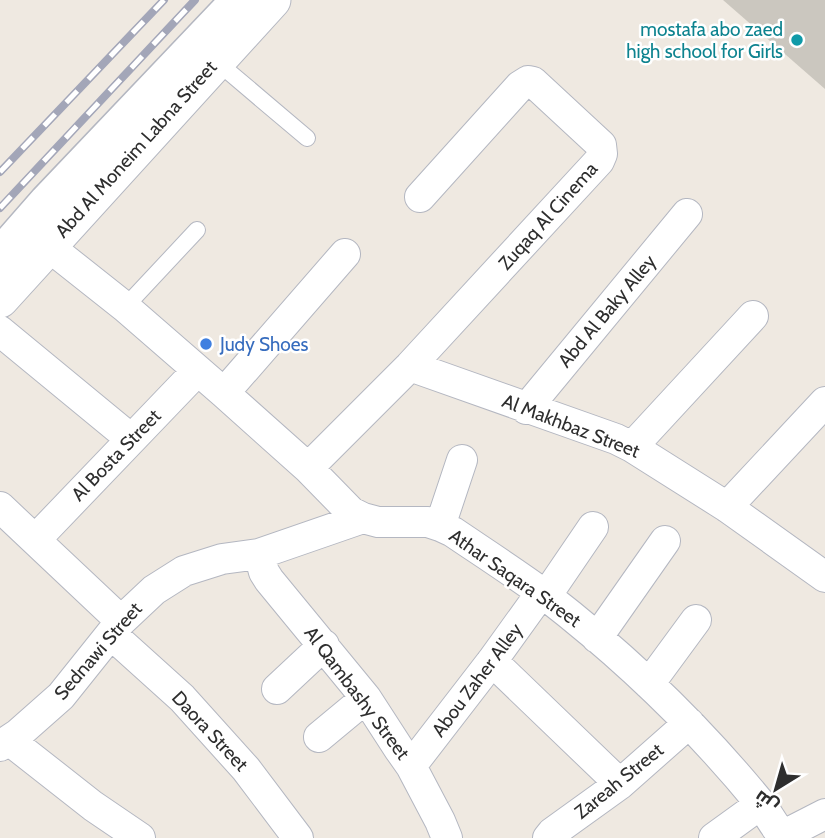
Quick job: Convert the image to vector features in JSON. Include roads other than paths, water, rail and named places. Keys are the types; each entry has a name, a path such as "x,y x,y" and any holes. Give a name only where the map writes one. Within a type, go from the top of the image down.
{"main road":[{"path":"0,258 48,203 241,0"}],"street":[{"name":"Abd Al Moneim Labna Street","path":"0,299 272,0"},
{"name":"Zuqaq Al Cinema","path":"308,468 410,366 598,161 602,153 601,145 533,82 528,81 520,86 420,197"},
{"name":"Abd Al Baky Alley","path":"526,409 687,214"},
{"path":"48,246 125,307 308,468 351,512 363,518"},
{"path":"224,393 345,254"},
{"path":"632,447 753,316"},
{"path":"0,331 131,439"},
{"name":"Al Makhbaz Street","path":"410,366 616,439 727,507 823,571"},
{"name":"Al Bosta Street","path":"35,540 197,371"},
{"path":"727,507 825,402"},
{"path":"440,526 462,460"},
{"name":"Daora Street","path":"0,507 35,540 246,769 298,838"},
{"name":"Athar Saqara Street","path":"363,518 378,522 428,522 440,526 544,594 649,684 689,723 761,804 783,837"},
{"name":"Sednawi Street","path":"4,743 61,696 116,628 154,590 184,571 222,559 259,554 363,518"},
{"name":"Abou Zaher Alley","path":"411,766 593,527"},
{"path":"597,638 664,541"},
{"name":"Al Qambashy Street","path":"259,554 269,580 366,698 411,766 447,838"},
{"path":"649,684 696,620"},
{"path":"277,689 324,645"},
{"path":"492,661 620,784"},
{"path":"319,737 366,698"},
{"name":"Zareah Street","path":"548,838 620,784 689,723"},
{"path":"4,743 140,838"},
{"path":"714,838 761,804"},
{"path":"783,837 825,814"}],"lane":[{"path":"216,61 307,138"},
{"path":"125,307 198,230"}],"railway":[{"path":"0,172 164,0"},
{"path":"0,208 195,0"}],"place":[{"name":"mostafa abo zaed high school for Girls","path":"797,40"},
{"name":"Judy Shoes","path":"206,344"}]}
